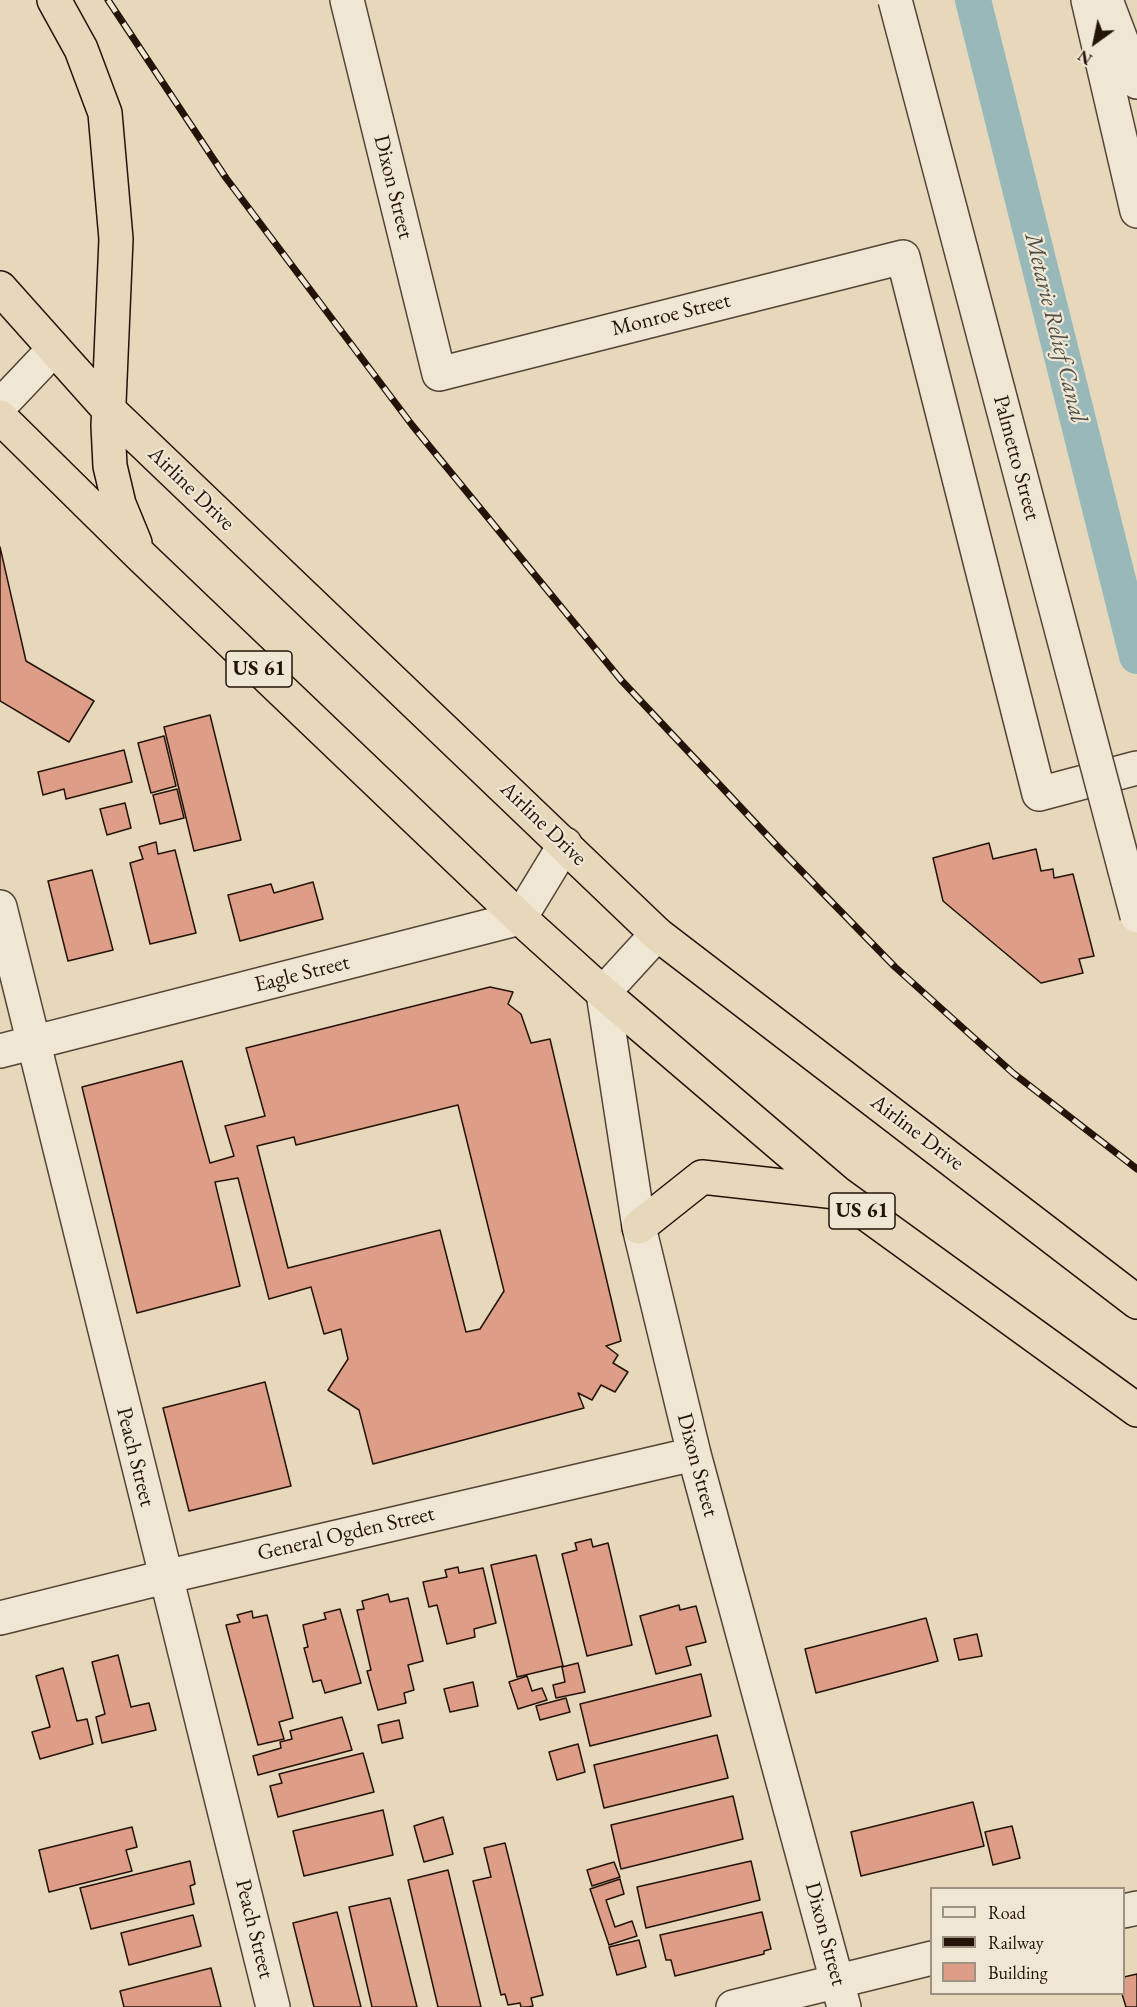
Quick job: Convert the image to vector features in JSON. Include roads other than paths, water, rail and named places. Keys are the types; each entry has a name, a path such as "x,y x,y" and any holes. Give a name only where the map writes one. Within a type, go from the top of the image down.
{"highway":[{"path":"54,0 81,49 105,113 116,239 109,410 110,466 119,504 141,556"},
{"name":"Airline Drive","path":"0,288 109,410 657,934 1137,1302"},
{"name":"US 61","path":"0,417 141,556 520,918 603,993 836,1191 1137,1410"},
{"path":"639,1227 702,1178 836,1191"}],"street":[{"name":"Dixon Street","path":"347,0 439,374"},
{"name":"Palmetto Street","path":"895,0 1137,916"},
{"path":"1088,0 1137,211"},
{"path":"1106,0 1137,82"},
{"name":"Monroe Street","path":"439,374 903,257 1039,794 1124,771"},
{"path":"0,406 53,350"},
{"path":"520,918 565,844"},
{"name":"Peach Street","path":"0,907 273,2007"},
{"name":"Eagle Street","path":"0,1051 520,918"},
{"path":"603,993 657,934"},
{"name":"Dixon Street","path":"603,993 639,1227 694,1454 841,1994"},
{"name":"General Ogden Street","path":"0,1618 165,1576 694,1454"},
{"path":"733,2007 841,1994 930,1959"}],"waterway":[{"name":"Metarie Relief Canal","path":"973,0 1137,656"}],"railway":[{"path":"108,0 226,178 412,425 621,680 895,967 1013,1073 1137,1169"}]}
